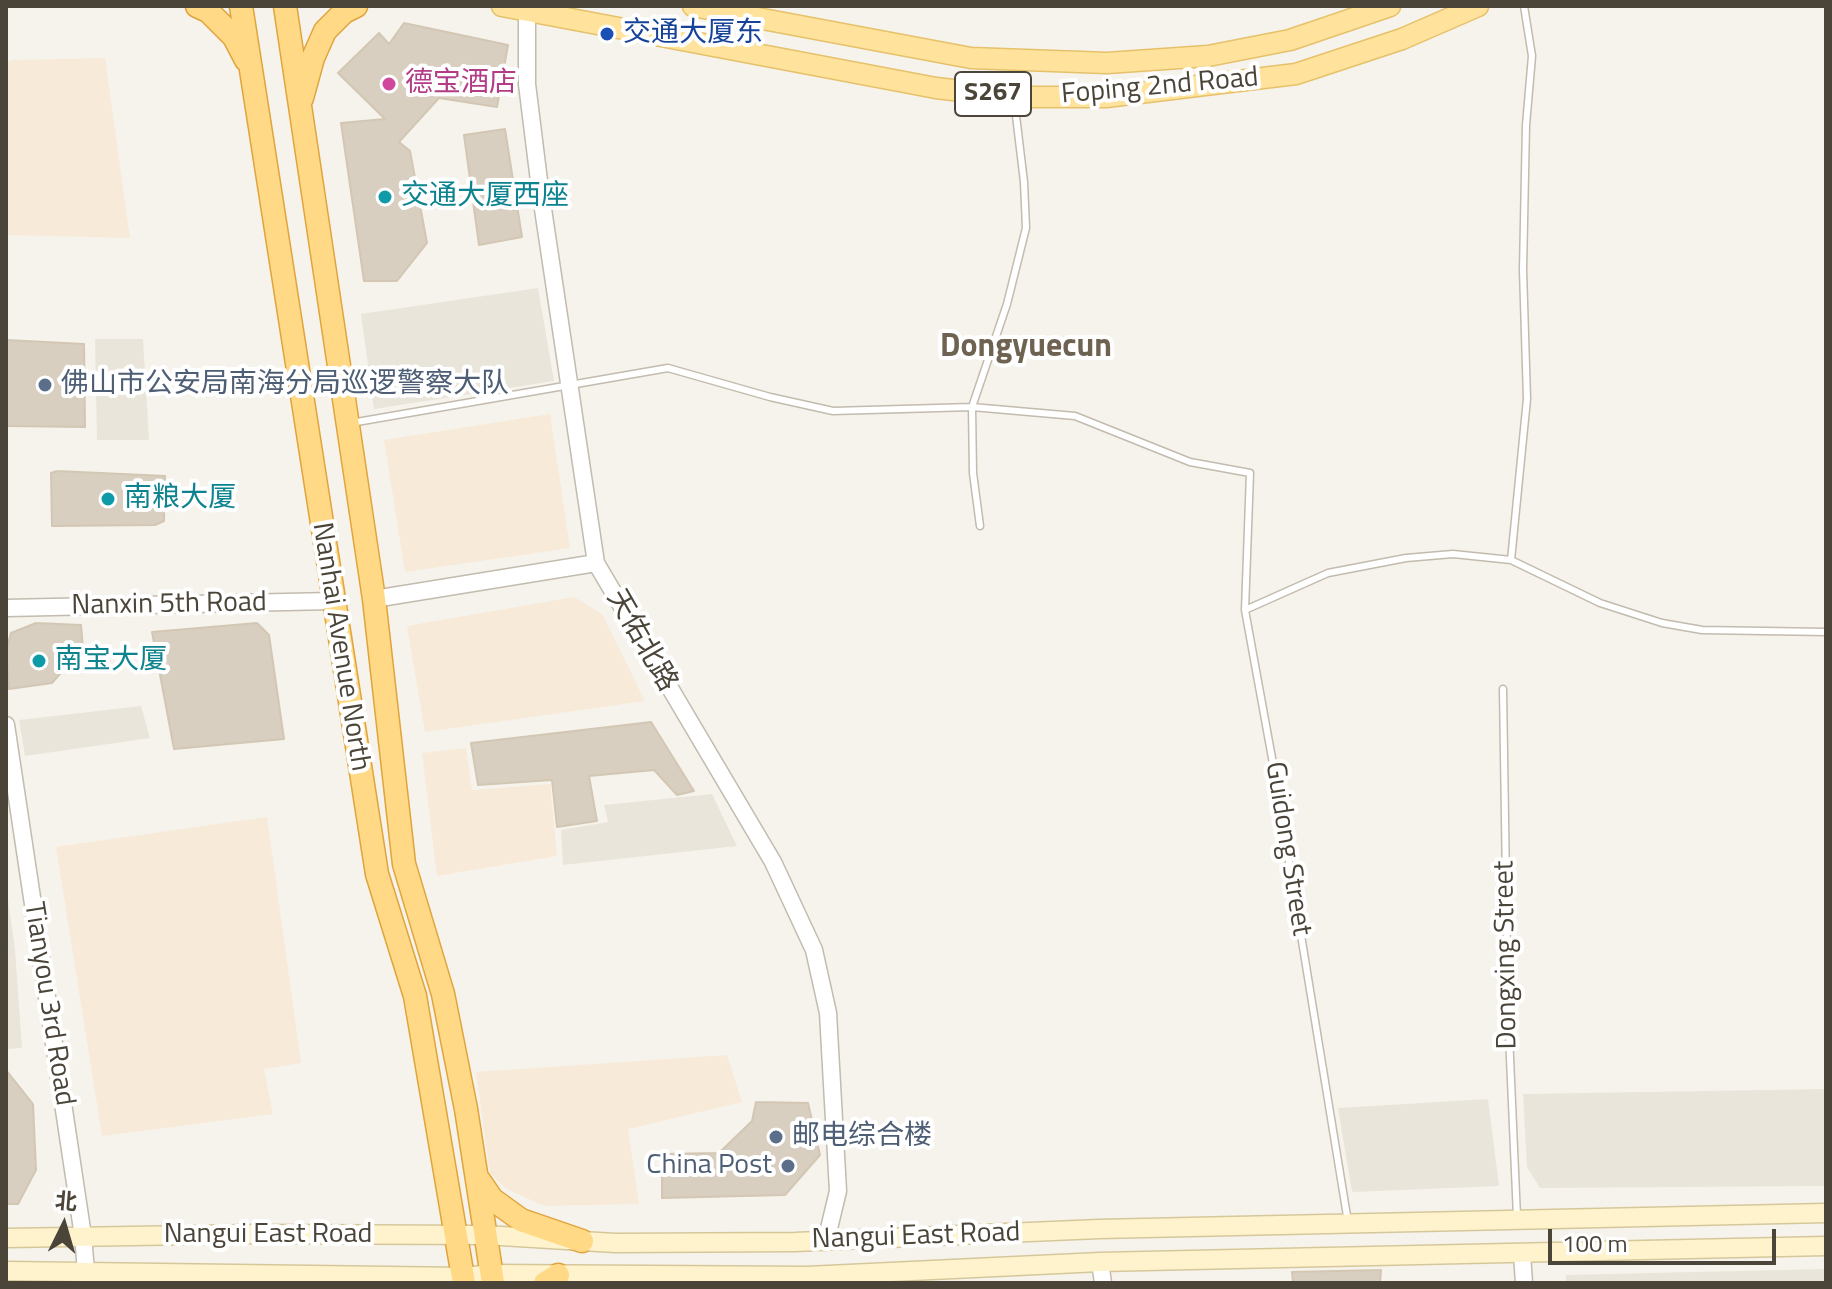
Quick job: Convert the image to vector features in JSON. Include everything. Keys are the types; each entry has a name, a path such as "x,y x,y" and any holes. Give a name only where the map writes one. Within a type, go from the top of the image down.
{"highway":[{"path":"197,6 208,11 234,37 253,74"},
{"name":"Nanhai Avenue North","path":"241,6 377,874 415,996 464,1280"},
{"name":"Nanhai Avenue North","path":"285,6 374,599 404,864 443,994 493,1279"},
{"path":"299,107 313,58 325,31 344,12 356,6"},
{"path":"476,1175 492,1199 521,1220 582,1241"}],"main road":[{"name":"Foping 2nd Road","path":"502,6 936,88 1013,97 1106,97 1296,74 1402,39 1478,6"},
{"path":"693,6 971,58 1107,63 1208,56 1290,40 1390,6"},
{"name":"Nangui East Road","path":"6,1238 485,1235 615,1243 826,1241 1099,1229 1826,1213"},
{"name":"Nangui East Road","path":"6,1271 86,1277 807,1280 1100,1262 1826,1246"}],"street":[{"name":"天佑北路","path":"527,10 527,84 596,563 773,862 814,950 828,1013 838,1191 826,1241"},
{"path":"374,599 596,563"},
{"name":"Nanxin 5th Road","path":"6,608 332,601"},
{"name":"Tianyou 3rd Road","path":"6,725 83,1236 86,1277"},
{"path":"1522,1254 1524,1283"},
{"path":"1100,1262 1103,1283"}],"lane":[{"path":"1511,560 1527,399 1523,270 1526,125 1532,56 1524,6"},
{"path":"980,526 973,473 972,407 1007,304 1026,228 1024,182 1013,97"},
{"path":"348,424 668,368 833,411 972,407"},
{"name":"Guidong Street","path":"972,407 1075,416 1132,436 1190,462 1250,473 1245,610 1349,1225"},
{"path":"1245,610 1328,573 1406,558 1453,554 1511,560 1600,603 1662,623 1702,630 1826,632"},
{"name":"Dongxing Street","path":"1503,689 1508,1012 1518,1220"}],"shaded area":[{"path":"105,58 130,238 6,235 6,63 11,60"},
{"path":"538,288 554,381 374,409 361,314"},
{"path":"95,339 143,339 149,440 97,440"},
{"path":"550,414 570,548 405,572 384,440"},
{"path":"574,597 602,614 645,701 425,732 407,626"},
{"path":"141,706 150,738 25,756 19,720"},
{"path":"466,748 472,790 550,784 557,856 437,876 422,753"},
{"path":"712,794 737,846 563,865 561,830 608,822 604,805"},
{"path":"267,817 301,1063 264,1069 273,1114 102,1136 56,847"},
{"path":"6,885 15,950 22,1048 6,1049"},
{"path":"727,1055 742,1102 628,1129 639,1204 544,1206 505,1188 490,1173 476,1072"},
{"path":"1826,1089 1826,1186 1540,1188 1527,1167 1523,1094"},
{"path":"1488,1099 1499,1186 1352,1192 1338,1108"},
{"path":"1826,1269 1826,1283 1566,1283 1566,1275"}],"building":[{"path":"404,23 508,45 497,107 439,98 399,142 410,151 427,243 397,281 364,281 341,123 385,119 338,73 379,33 389,44"},
{"path":"505,129 522,237 479,245 464,135"},
{"name":"佛山市公安局南海分局巡逻警察大队","path":"6,340 84,344 85,427 6,426"},
{"name":"南粮大厦","path":"51,473 165,476 164,521 155,525 52,526"},
{"name":"南宝大厦","path":"36,623 81,625 83,648 52,683 9,689 6,650 11,633"},
{"path":"257,623 269,635 284,739 174,749 152,632"},
{"path":"651,722 694,791 677,795 654,770 589,776 597,821 557,827 552,780 478,785 471,743"},
{"path":"6,1070 33,1104 36,1170 18,1204 6,1204"},
{"name":"邮电综合楼","path":"756,1102 808,1103 820,1155 785,1195 662,1198 662,1154 719,1153 752,1121"},
{"path":"1381,1270 1380,1283 1293,1283 1292,1272"}],"place":[{"name":"交通大厦东","path":"607,34"},
{"name":"德宝酒店","path":"389,84"},
{"name":"交通大厦西座","path":"385,197"},
{"name":"佛山市公安局南海分局巡逻警察大队","path":"45,385"},
{"name":"南粮大厦","path":"108,499"},
{"name":"南宝大厦","path":"39,661"},
{"name":"邮电综合楼","path":"776,1137"},
{"name":"China Post","path":"788,1166"}],"district":[{"name":"Dongyuecun","path":"1026,348"}]}
